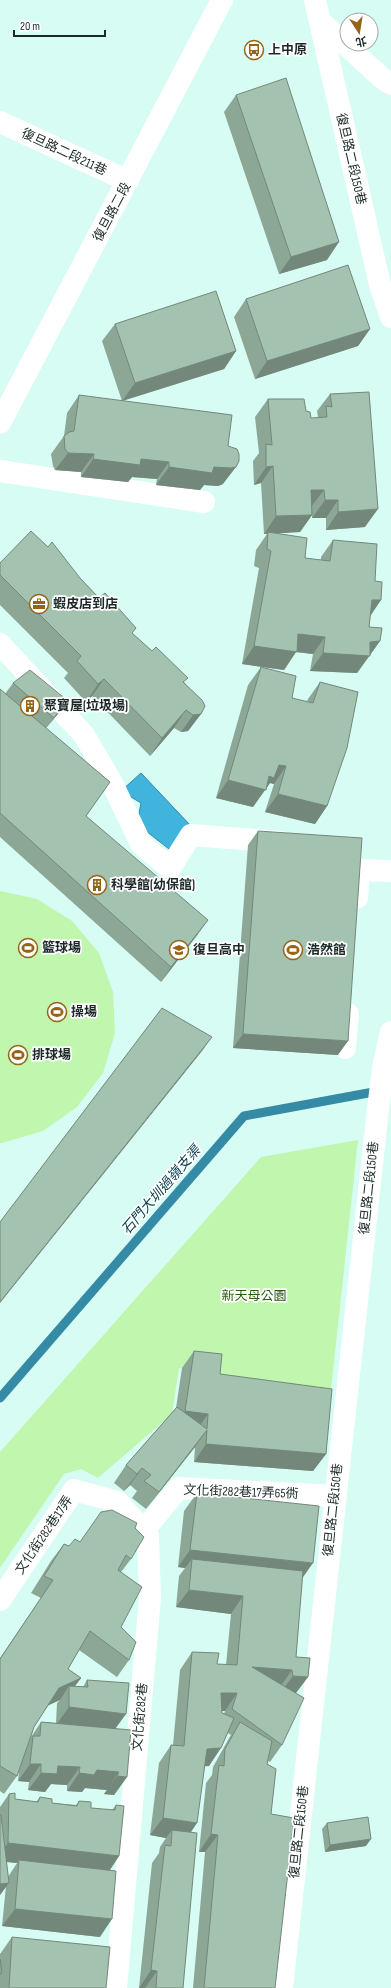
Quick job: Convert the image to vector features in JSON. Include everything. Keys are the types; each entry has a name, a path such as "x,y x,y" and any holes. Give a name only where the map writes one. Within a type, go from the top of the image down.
{"street":[{"name":"復旦路二段","path":"0,423 222,0"},
{"name":"復旦路二段150巷","path":"315,0 380,285 391,316"},
{"path":"320,21 388,78"},
{"name":"復旦路二段211巷","path":"0,122 128,181"},
{"path":"0,471 204,502"},
{"path":"1,649 84,734 112,783 141,844 170,868 191,835 297,843"},
{"path":"355,916 359,870 358,848"},
{"path":"359,870 391,872"},
{"path":"345,1048 349,994"},
{"name":"復旦路二段150巷","path":"282,1988 334,1496 378,1109 383,1068 391,1032"},
{"name":"文化街282巷17弄65衖","path":"143,1531 178,1488 334,1496"},
{"name":"文化街282巷","path":"74,1490 118,1502 148,1536 150,1598 116,1988"},
{"name":"文化街282巷17弄","path":"0,1600 74,1490"}],"green space":[{"name":"操場","path":"0,891 37,899 72,921 99,953 113,992 115,1033 103,1073 77,1107 43,1131 2,1143 0,1143"},
{"name":"新天母公園","path":"358,1140 329,1408 210,1371 179,1368 172,1414 98,1478 81,1469 64,1474 0,1568 0,1452 261,1157"}],"water":[{"path":"141,773 191,826 169,849 137,824 141,803 121,791"}],"building":[{"path":"286,78 339,242 291,257 236,95"},
{"path":"348,265 370,329 267,361 246,299"},
{"path":"216,291 236,351 135,383 115,324"},
{"path":"369,392 378,509 338,512 338,500 325,500 324,490 311,490 312,515 276,516 273,466 266,467 266,444 272,445 268,399 304,399 306,411 310,412 311,418 327,417 326,406 332,407 330,394"},
{"path":"79,395 232,415 228,446 237,449 239,461 236,467 214,467 212,473 169,467 169,462 141,459 140,465 93,459 94,454 68,453 65,449 64,436 69,432 74,431"},
{"path":"31,531 48,547 52,542 80,578 99,598 105,593 136,628 132,633 152,651 156,647 188,678 183,682 202,700 205,706 201,714 193,715 186,710 162,738 104,679 98,684 77,661 81,656 0,575 0,563"},
{"path":"268,532 307,538 305,558 330,561 333,540 377,544 375,581 382,582 381,600 372,600 369,627 382,628 380,641 370,642 370,656 323,653 325,637 298,634 297,652 254,646 271,551 267,549"},
{"path":"261,667 296,676 292,698 313,703 320,682 358,692 347,748 327,806 278,794 286,766 279,765 274,778 269,776 266,790 228,780"},
{"path":"30,670 67,700 54,718 13,683"},
{"name":"科學館(幼保館)","path":"0,689 110,782 86,816 208,920 171,967 0,813"},
{"name":"浩然館","path":"258,831 362,838 348,1041 243,1034"},
{"path":"162,1008 212,1037 0,1302 0,1222"},
{"path":"194,1351 222,1354 220,1374 332,1389 326,1454 206,1444 207,1430 159,1492 144,1481 151,1475 142,1468 137,1474 126,1465 177,1407 207,1429 208,1414 185,1411"},
{"path":"197,1493 319,1506 313,1563 190,1550"},
{"path":"112,1510 137,1523 135,1528 144,1537 131,1559 126,1555 118,1570 142,1587 121,1627 136,1642 129,1660 90,1631 68,1669 81,1678 59,1688 34,1727 17,1776 0,1766 0,1659 53,1580 44,1576 64,1544 69,1546 75,1539 80,1542 101,1512"},
{"path":"192,1559 303,1571 296,1657 310,1658 308,1677 293,1676 292,1670 252,1667 304,1698 282,1745 232,1709 237,1693 221,1693 222,1713 234,1718 221,1748 207,1749 197,1823 163,1818 171,1745 184,1746 192,1652 219,1653 217,1664 237,1665 243,1596 189,1590"},
{"path":"87,1680 129,1683 126,1714 69,1707 69,1686 88,1687"},
{"path":"41,1722 131,1730 127,1777 117,1776 119,1772 97,1770 94,1775 79,1773 80,1767 58,1766 57,1774 41,1773 41,1764 30,1764 33,1736 40,1736"},
{"path":"240,1722 272,1741 267,1764 276,1769 271,1814 294,1818 275,1988 204,1988 218,1835 211,1834 219,1765 224,1766 225,1749"},
{"path":"15,1793 15,1799 38,1802 40,1797 52,1799 52,1803 77,1806 79,1801 91,1802 91,1808 115,1810 116,1805 124,1806 119,1856 8,1843 9,1794"},
{"path":"0,1815 9,1883 0,1884"},
{"path":"368,1817 371,1839 330,1845 327,1823"},
{"path":"172,1830 197,1833 183,1988 156,1988 157,1971 151,1970 165,1845 171,1846"},
{"path":"19,1860 116,1871 112,1919 15,1909"},
{"path":"12,1937 110,1947 106,1988 9,1988"},
{"path":"0,1959 2,1973 0,1974"}],"waterway":[{"name":"石門大圳過嶺支渠","path":"0,1398 244,1116 379,1091"}],"place":[{"name":"上中原","path":"254,50"},
{"name":"蝦皮店到店","path":"39,604"},
{"name":"聚寶屋(垃圾場)","path":"30,706"},
{"name":"科學館(幼保館)","path":"97,885"},
{"name":"籃球場","path":"28,948"},
{"name":"復旦高中","path":"179,950"},
{"name":"浩然館","path":"293,950"},
{"name":"操場","path":"57,1012"},
{"name":"排球場","path":"18,1055"}]}
